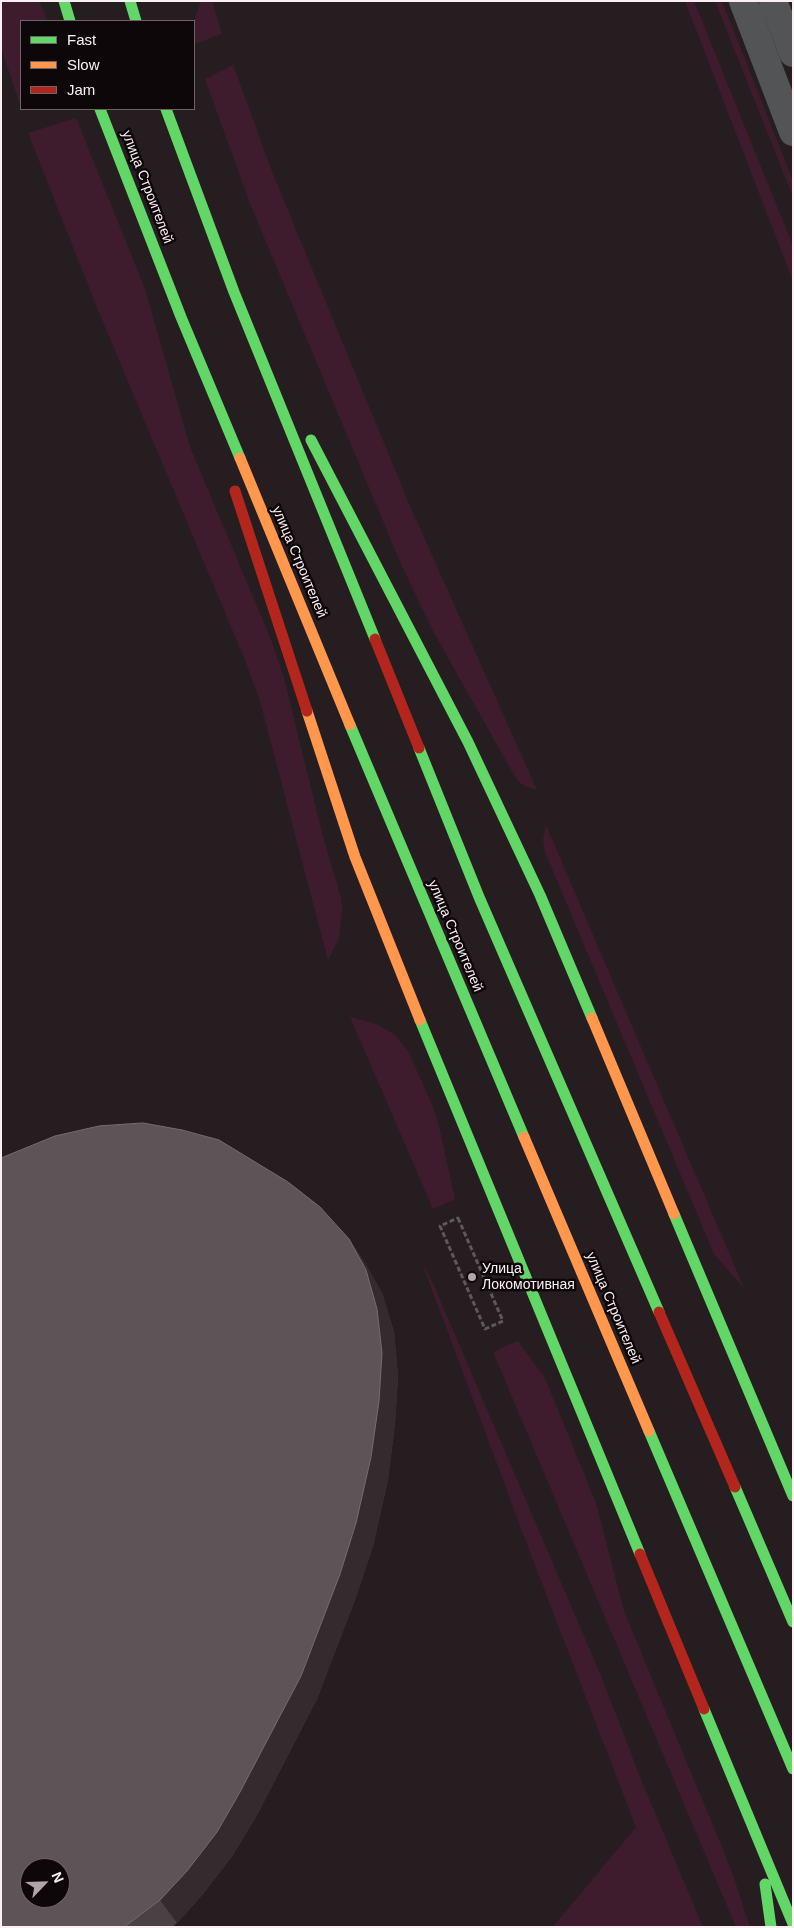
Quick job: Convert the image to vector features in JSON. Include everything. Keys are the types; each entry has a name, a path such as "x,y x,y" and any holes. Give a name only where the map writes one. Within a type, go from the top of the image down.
{"main road":[{"path":"64,1 70,20"},
{"path":"130,1 136,20"},
{"name":"улица Строителей","path":"100,110 181,317 427,910 793,1770"},
{"path":"166,110 234,292 479,897 793,1622"},
{"path":"234,292 289,398"},
{"path":"181,317 216,432"},
{"path":"308,433 468,742 540,896 793,1496"},
{"path":"232,479 355,857 385,935 793,1924"},
{"path":"758,1843 771,1927"}],"street":[{"path":"742,1 793,132"},
{"path":"773,1 793,53"}],"path":[{"path":"458,1218 503,1321 485,1329 440,1226 458,1218"}],"shaded area":[{"path":"1,1 39,1 48,20 20,20 20,104 1,48"},
{"path":"201,1 212,1 222,34 195,44 194,20"},
{"path":"685,1 694,1 793,246 793,281"},
{"path":"715,1 722,1 793,181 793,197"},
{"path":"233,65 273,174 410,506 537,790 524,786 517,780 434,633 401,564 251,206 205,79"},
{"path":"76,118 145,289 190,447 272,642 284,678 322,833 341,898 342,910 339,938 328,960 260,701 245,660 98,310 28,133"},
{"path":"546,825 744,1288 714,1254 545,852 543,840"},
{"path":"350,1017 376,1024 387,1030 396,1036 408,1051 432,1104 439,1126 455,1199 433,1209"},
{"path":"421,1260 435,1288 604,1683 640,1777 703,1927 553,1927 636,1827 531,1555"},
{"path":"518,1341 545,1378 596,1503 624,1611 731,1869 750,1927 736,1927 493,1352"}],"building":[{"path":"143,1123 182,1130 219,1140 288,1182 320,1207 349,1239 366,1270 377,1309 382,1353 379,1401 371,1457 356,1523 340,1574 301,1676 217,1832 187,1871 160,1900 124,1927 1,1927 1,1158 55,1136 99,1126"}],"traffic: fast":[{"path":"64,1 70,20"},
{"path":"130,1 136,20"},
{"path":"100,110 181,317 240,458"},
{"path":"166,110 234,292 375,639"},
{"path":"311,440 468,742 540,895 592,1018"},
{"path":"350,725 524,1137"},
{"path":"419,748 479,897 659,1312"},
{"path":"420,1020 640,1554"},
{"path":"674,1214 793,1496"},
{"path":"649,1431 793,1769"},
{"path":"735,1487 793,1622"},
{"path":"704,1709 793,1924"},
{"path":"765,1884 771,1927"}],"traffic: slow":[{"path":"240,458 350,725"},
{"path":"307,711 355,857 420,1020"},
{"path":"592,1018 674,1214"},
{"path":"524,1137 649,1431"}],"traffic: jam":[{"path":"235,491 307,711"},
{"path":"375,639 419,748"},
{"path":"659,1312 735,1487"},
{"path":"640,1554 704,1709"}],"place":[{"name":"Улица Локомотивная","path":"472,1277"}]}
